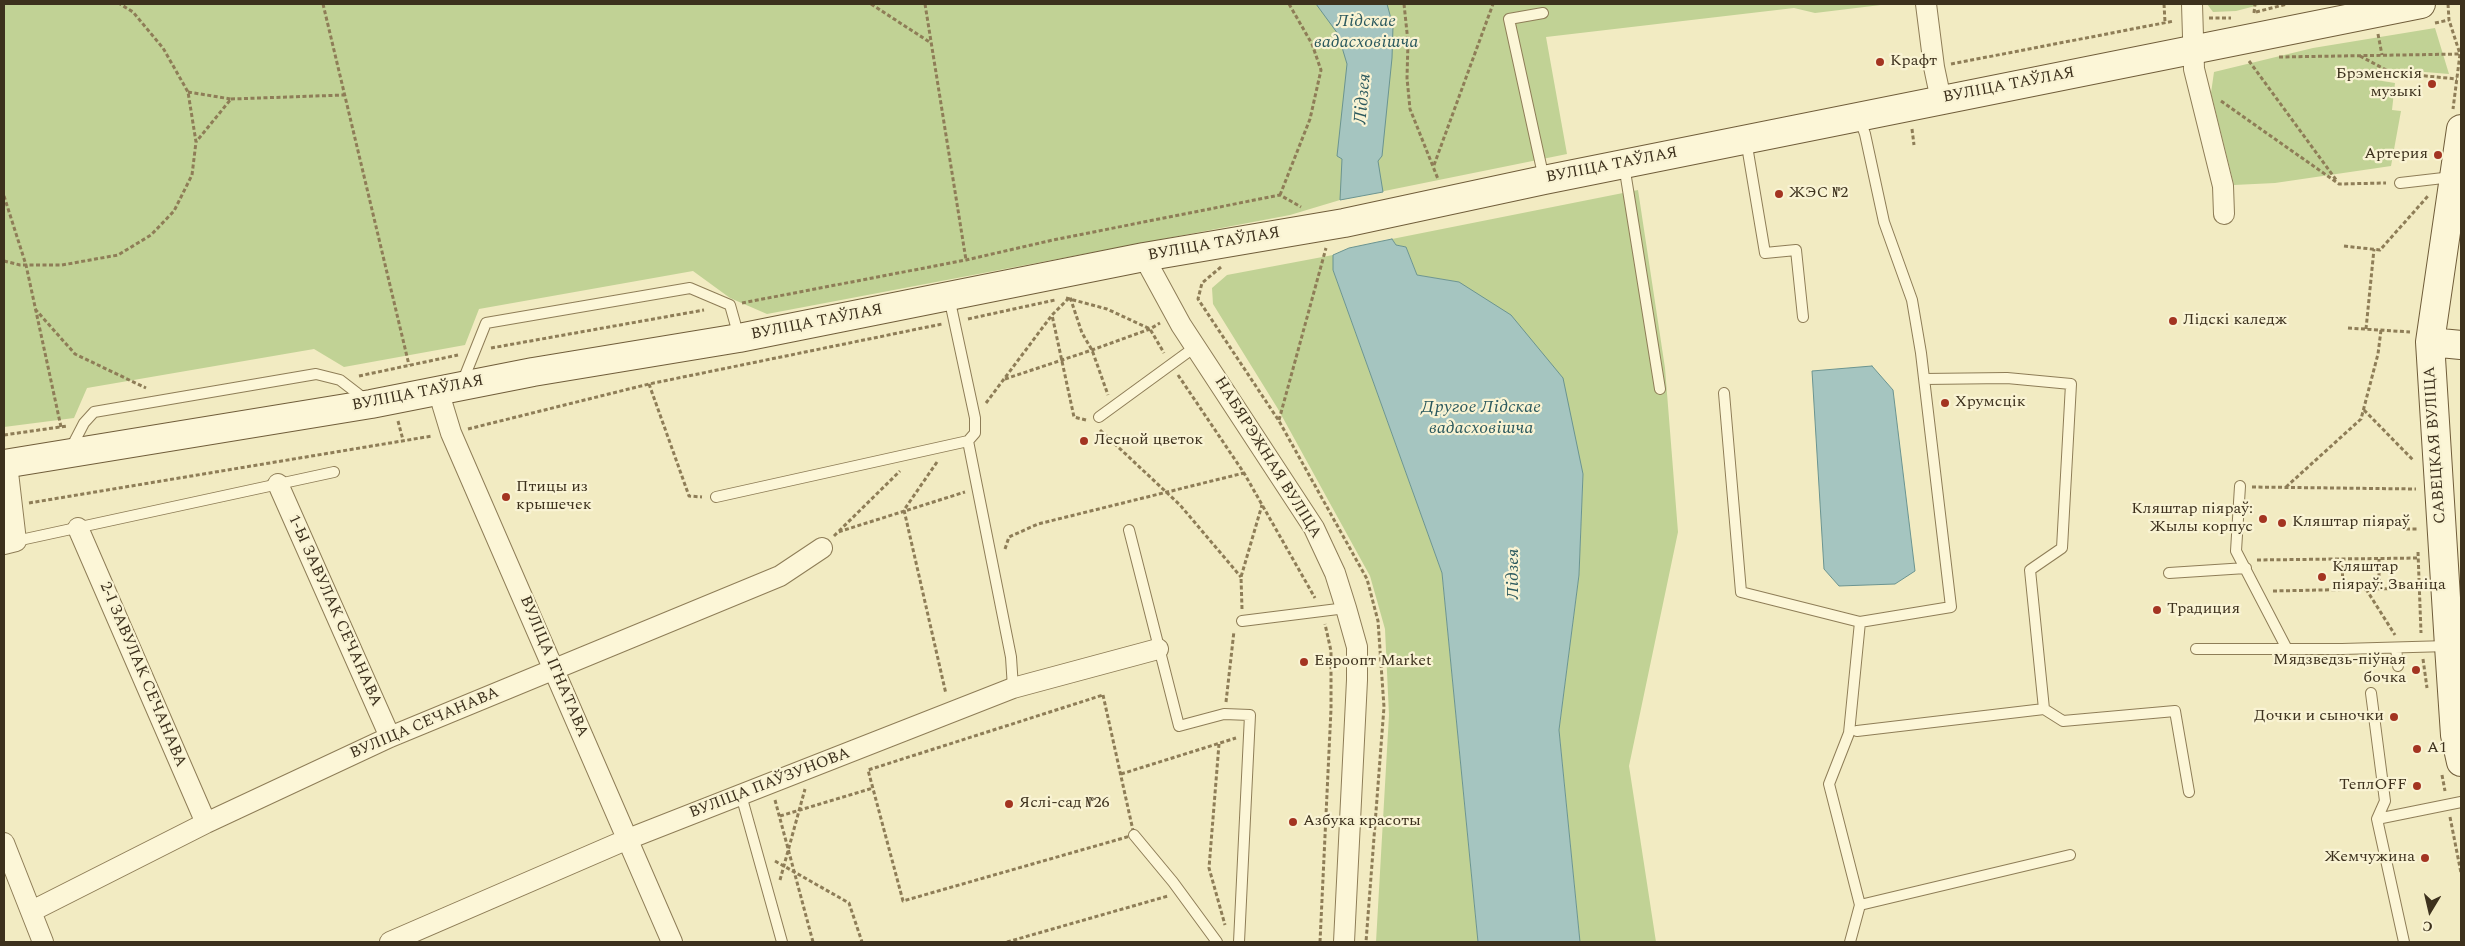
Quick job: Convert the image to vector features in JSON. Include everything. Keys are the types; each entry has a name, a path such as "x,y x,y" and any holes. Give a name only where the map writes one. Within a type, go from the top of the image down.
{"main road":[{"name":"ВУЛІЦА ТАЎЛАЯ","path":"5,464 371,404 449,388 739,338 1144,257 1344,223 1858,116 2421,4"},
{"name":"САВЕЦКАЯ ВУЛІЦА","path":"2461,130 2448,177 2422,337 2461,762"},
{"path":"2422,337 2461,345"}],"street":[{"path":"1926,4 1934,67 1941,100"},
{"path":"2192,4 2194,69 2223,186 2224,214"},
{"name":"НАБЯРЭЖНАЯ ВУЛІЦА","path":"1144,257 1195,347 1314,528 1336,574 1346,608 1357,648 1357,680 1344,942"},
{"name":"ВУЛІЦА ІГНАТАВА","path":"449,388 451,433 672,942"},
{"path":"5,464 12,506 10,542"},
{"name":"1-Ы ЗАВУЛАК СЕЧАНАВА","path":"278,484 390,737"},
{"name":"2-І ЗАВУЛАК СЕЧАНАВА","path":"78,528 206,822"},
{"name":"ВУЛІЦА СЕЧАНАВА","path":"32,911 206,822 390,737 780,576 822,548"},
{"name":"ВУЛІЦА ПАЎЗУНОВА","path":"390,942 628,839 1013,688 1158,649"},
{"path":"4,843 43,942"}],"lane":[{"path":"1543,13 1509,19 1544,180"},
{"path":"1724,392 1741,592 1860,622 1950,607 1924,379 1912,300 1884,222 1865,134 1858,116"},
{"path":"1746,139 1765,253 1796,250 1803,317"},
{"path":"1624,164 1660,389"},
{"path":"2400,183 2448,177"},
{"path":"449,388 475,351 486,323 690,288 730,305 739,338"},
{"path":"716,497 968,441 975,433 975,418 949,296"},
{"path":"1098,422 1113,407 1195,347"},
{"path":"69,453 84,424 94,412 316,374 340,380 371,404"},
{"path":"1924,379 2007,378 2071,384 2062,548 2030,570 2044,708"},
{"path":"968,441 1011,657 1013,688"},
{"path":"10,542 334,472"},
{"path":"2240,486 2236,551 2287,649"},
{"path":"1129,530 1179,726 1224,714 1250,715 1239,942"},
{"path":"2169,573 2244,564"},
{"path":"1242,621 1346,608"},
{"path":"1850,942 1860,905 1829,784 1848,733 1860,622"},
{"path":"2196,649 2449,646"},
{"path":"2398,666 2400,648"},
{"path":"2371,692 2385,801 2377,819 2404,942"},
{"path":"1857,731 2044,708 2063,721 2174,711 2188,792"},
{"path":"741,795 782,942"},
{"path":"2377,819 2461,802"},
{"path":"1134,835 1217,942"},
{"path":"1860,905 2070,855"}],"path":[{"path":"4,261 26,265 62,265 118,255 151,235 174,211 192,175 196,142 188,92 163,48 133,12 120,4"},
{"path":"323,4 410,365"},
{"path":"871,4 931,43"},
{"path":"925,4 966,260"},
{"path":"1280,195 1310,118 1322,70 1312,44 1289,4"},
{"path":"1404,4 1408,42 1406,78 1410,109 1416,128 1434,165 1439,181"},
{"path":"1434,165 1493,4"},
{"path":"2164,4 2165,22"},
{"path":"2254,13 2255,4"},
{"path":"2378,34 2382,55"},
{"path":"2360,56 2393,73"},
{"path":"2247,58 2339,184"},
{"path":"2384,72 2457,80"},
{"path":"2198,85 2282,142 2339,184 2400,183"},
{"path":"188,92 231,98 344,95"},
{"path":"196,142 231,98"},
{"path":"2344,246 2380,250 2448,177"},
{"path":"340,380 475,351 966,260 1062,238 1280,195 1305,210"},
{"path":"4,196 26,265 61,427"},
{"path":"1279,421 1325,248"},
{"path":"2366,329 2374,250"},
{"path":"975,418 1052,315 1070,297 1082,333 1092,350 1113,407"},
{"path":"35,308 75,354 169,399"},
{"path":"1052,315 1074,417"},
{"path":"1004,379 1150,329 1163,321"},
{"path":"2348,328 2381,330 2422,337"},
{"path":"1150,329 1171,365 1244,473 1305,576 1322,611 1331,651 1331,660 1320,942"},
{"path":"2286,487 2361,419 2378,354 2381,330"},
{"path":"12,506 451,433 649,384 742,367"},
{"path":"649,384 689,496 716,497"},
{"path":"2363,410 2416,463"},
{"path":"1098,422 1164,492 1180,505 1241,577"},
{"path":"4,435 84,424"},
{"path":"948,445 904,510 950,713"},
{"path":"822,548 918,452"},
{"path":"996,580 1009,537 1038,524 1126,504 1164,492 1244,473"},
{"path":"2240,486 2416,489"},
{"path":"838,532 978,488"},
{"path":"1224,714 1234,630 1242,621 1241,577 1262,505"},
{"path":"2406,529 2418,529"},
{"path":"2244,564 2342,559 2418,558"},
{"path":"2342,559 2343,590"},
{"path":"2379,559 2379,589"},
{"path":"2258,592 2419,588"},
{"path":"2366,589 2400,648"},
{"path":"1103,695 1134,835 903,901 873,788 868,770 1103,695"},
{"path":"1120,774 1249,734"},
{"path":"1219,744 1209,868 1227,933"},
{"path":"772,907 810,768"},
{"path":"813,942 780,816 873,788"},
{"path":"756,852 849,903 862,942"},
{"path":"1007,942 1180,892"}],"green space":[{"path":"4,4 1889,4 1815,13 1794,8 1546,37 1567,154 1340,200 1290,215 767,314 730,298 693,271 479,309 465,345 344,367 314,349 87,388 74,418 4,427"},
{"path":"2207,4 2263,4 2236,11 2213,12"},
{"path":"2435,28 2449,74 2377,68 2376,80 2395,83 2392,110 2401,111 2391,166 2275,183 2234,185 2211,93 2214,72 2313,48"},
{"path":"1638,190 1665,368 1678,532 1629,766 1656,942 1580,942 1559,730 1579,575 1583,474 1459,282 1417,275 1406,247 1396,245 1392,239"},
{"path":"1333,255 1333,270 1442,573 1478,942 1376,942 1389,715 1385,629 1370,576 1278,409 1213,304 1212,288 1227,275"}],"water":[{"name":"Лідскае вадасховішча","path":"1316,4 1387,4 1393,26 1392,58 1382,156 1378,161 1383,192 1340,200 1342,159 1337,156 1347,64 1338,34"},
{"name":"Другое Лідскае вадасховішча","path":"1392,239 1396,245 1406,247 1417,275 1459,282 1511,315 1563,378 1583,474 1579,575 1559,730 1580,942 1478,942 1442,573 1333,270 1333,255 1349,248"},
{"path":"1872,366 1893,390 1915,571 1895,584 1839,586 1824,569 1812,371"}],"place":[{"name":"Крафт","path":"1880,62"},
{"name":"Брэменскія музыкі","path":"2432,84"},
{"name":"Артерия","path":"2438,155"},
{"name":"ЖЭС №2","path":"1779,194"},
{"name":"Лідскі каледж","path":"2173,321"},
{"name":"Хрумсцік","path":"1945,403"},
{"name":"Лесной цветок","path":"1084,441"},
{"name":"Птицы из крышечек","path":"506,497"},
{"name":"Кляштар піяраў: Жылы корпус","path":"2263,519"},
{"name":"Кляштар піяраў","path":"2282,523"},
{"name":"Кляштар піяраў: Званіца","path":"2322,577"},
{"name":"Традиция","path":"2157,610"},
{"name":"Евроопт Market","path":"1304,662"},
{"name":"Мядзведзь-піўная бочка","path":"2416,670"},
{"name":"Дочки и сыночки","path":"2394,717"},
{"name":"A1","path":"2417,749"},
{"name":"ТеплОFF","path":"2417,786"},
{"name":"Яслі-сад №26","path":"1009,804"},
{"name":"Азбука красоты","path":"1293,822"},
{"name":"Жемчужина","path":"2425,858"}],"water label":[{"name":"Лідзея","path":"1364,99"},
{"name":"Лідзея","path":"1514,574"}]}
